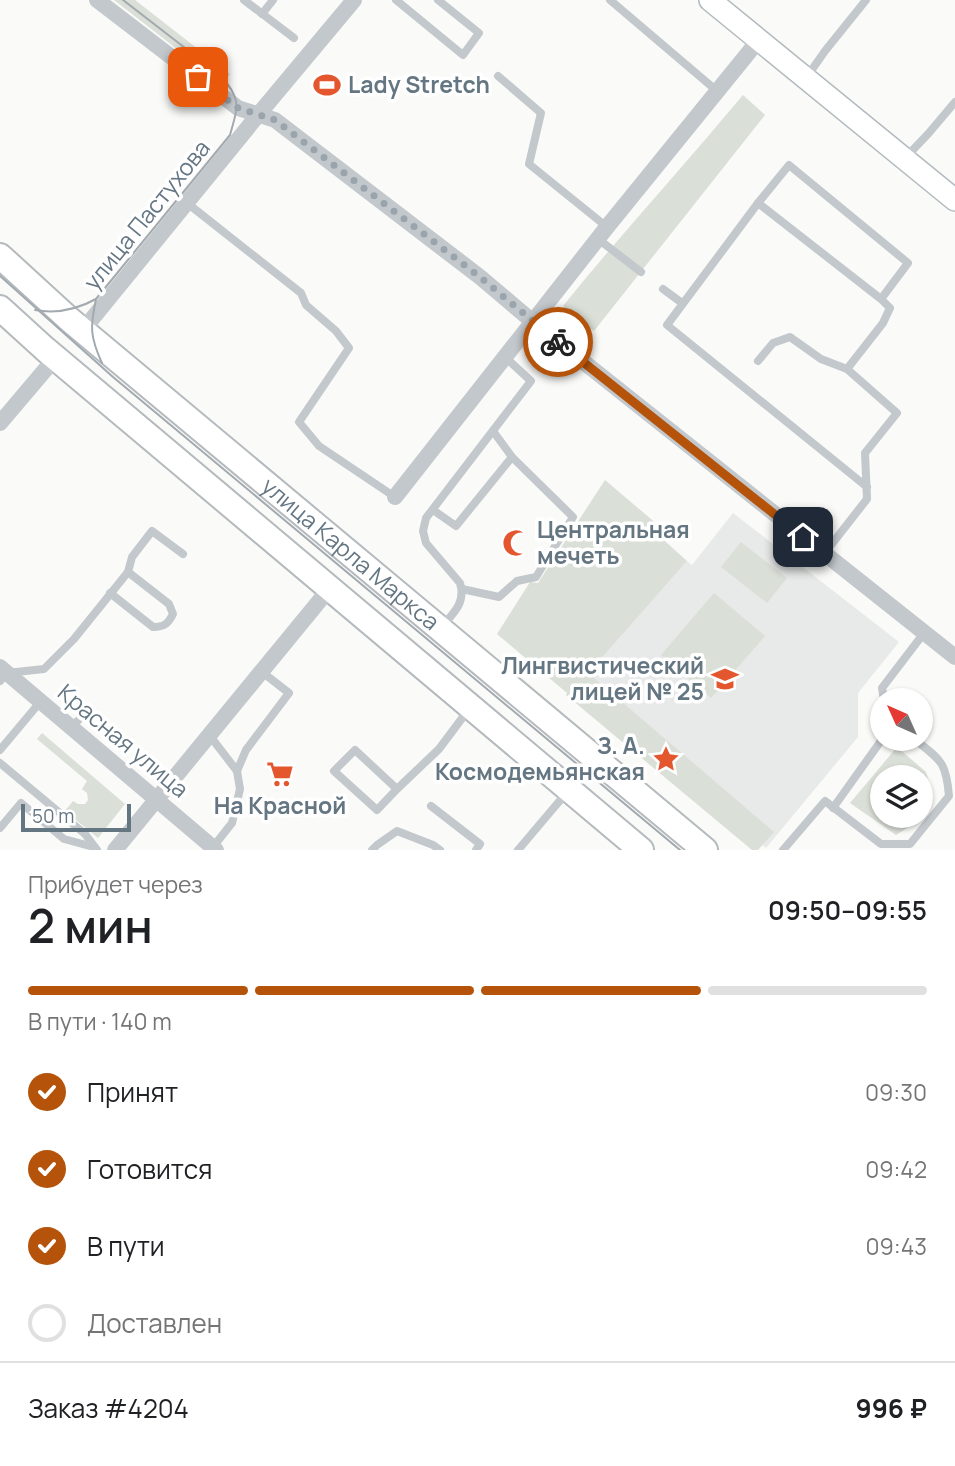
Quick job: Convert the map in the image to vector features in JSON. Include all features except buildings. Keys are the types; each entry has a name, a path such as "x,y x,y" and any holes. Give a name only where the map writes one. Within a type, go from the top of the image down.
{"main road":[{"name":"улица Карла Маркса","path":"0,257 83,330 705,850"},
{"name":"улица Карла Маркса","path":"0,308 49,365 330,588 641,850"}],"street":[{"path":"97,0 238,108 275,120 480,277 955,657"},
{"name":"улица Пастухова","path":"83,330 354,0"},
{"path":"710,0 955,200"},
{"path":"394,497 602,233 758,41"},
{"path":"0,423 49,365"},
{"path":"115,850 330,588"},
{"name":"Красная улица","path":"2,674 41,701 215,849"}],"lane":[{"path":"244,0 295,38"},
{"path":"262,14 273,0"},
{"path":"396,0 463,55 480,33 438,0"},
{"path":"610,0 717,91"},
{"path":"806,78 824,51 866,0"},
{"path":"498,76 541,113 529,164 640,272"},
{"path":"904,159 955,102"},
{"path":"867,486 667,325 758,202 789,165 908,263 881,299"},
{"path":"187,202 301,293 306,305 336,331 349,348 299,422 319,446 394,497"},
{"path":"758,202 890,308 883,323 847,369"},
{"path":"663,289 682,303"},
{"path":"758,361 773,343 790,337 821,359 847,369 897,413 865,453 867,499 824,554"},
{"path":"440,628 460,606 462,589 460,583 426,543 423,531 426,518 531,381 505,356"},
{"path":"462,589 499,597 517,581 536,577 573,517 512,457 493,430"},
{"path":"433,510 456,526 512,457"},
{"path":"2,674 44,669 75,637 128,572 132,557 152,531 183,554"},
{"path":"110,593 153,627 168,624 173,614 169,604 128,572"},
{"path":"882,688 924,633"},
{"path":"237,771 246,750 289,693 262,672"},
{"path":"0,750 41,701"},
{"path":"397,789 355,750 334,771 377,810 439,749 471,707"},
{"path":"72,727 85,713"},
{"path":"210,736 237,771 240,789 232,823 215,849"},
{"path":"833,808 874,751"},
{"path":"783,850 825,801 881,844 911,844 952,798 948,777 941,761 929,751"},
{"path":"0,763 85,834 95,849"},
{"path":"517,850 569,789"},
{"path":"0,828 22,803 64,839 95,849"},
{"path":"431,806 481,844 475,850"},
{"path":"372,850 397,831 440,850"}],"shaded area":[{"path":"114,0 135,0 230,74 222,84"},
{"path":"743,95 765,115 594,331 563,306"},
{"path":"605,480 658,525 657,534 687,561 588,673 774,832 758,850 752,850 497,634 530,582 538,583"},
{"name":"Лингвистический лицей № 25","path":"733,513 899,642 858,693 858,737 766,848 575,686 687,561 692,565"},
{"path":"741,542 787,578 767,603 721,567"},
{"path":"714,593 765,636 711,698 661,655"},
{"path":"42,733 125,804 98,838 65,811 73,801 85,804 88,800 87,793 82,789 87,781 37,739"},
{"path":"894,751 902,751 918,765 882,765"},
{"path":"870,779 870,817 850,803"},
{"path":"886,828 907,828 896,835"}],"tram line":[{"path":"35,310 66,310 96,299 230,135 236,103 227,83 123,0"},
{"path":"0,276 113,377 680,850"},
{"path":"96,299 92,332 102,363"}],"way so far":[{"path":"198,77 238,108 275,120 480,277 558,342"}],"place":[{"name":"Lady Stretch","path":"327,85"},
{"name":"Центральная мечеть","path":"516,543"},
{"name":"Лингвистический лицей № 25","path":"725,679"},
{"name":"З. А. Космодемьянская","path":"666,759"},
{"name":"На Красной","path":"280,774"}],"route":[{"path":"558,342 803,537"}]}
